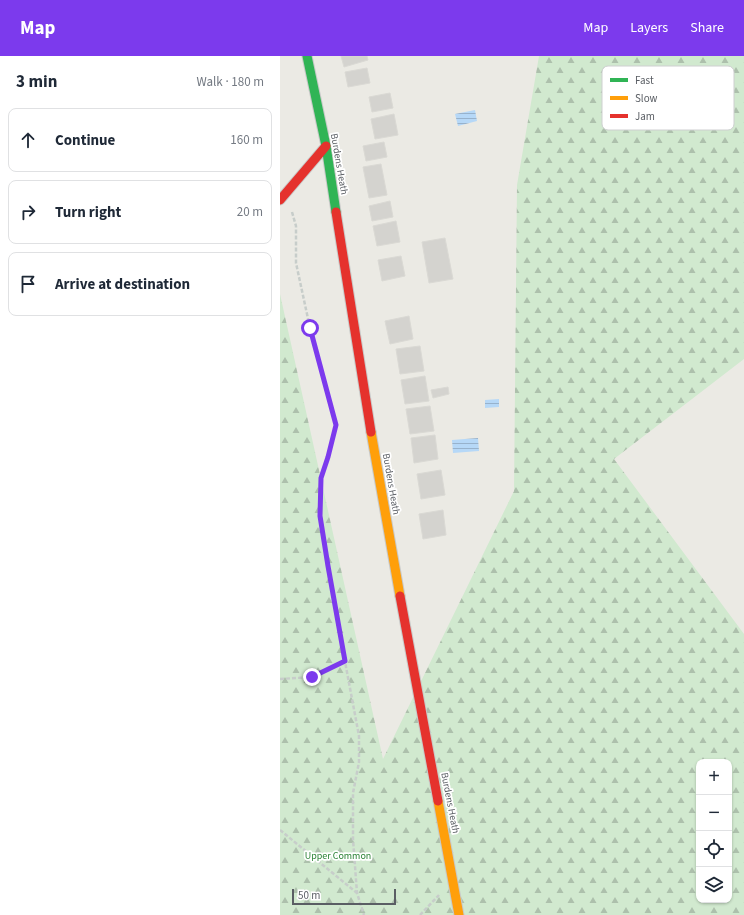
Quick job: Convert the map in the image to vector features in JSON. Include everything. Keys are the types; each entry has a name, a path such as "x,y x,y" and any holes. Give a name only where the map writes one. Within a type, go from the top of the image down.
{"street":[{"name":"Burdens Heath","path":"307,56 326,146 379,482 459,915"},
{"path":"280,200 326,146"}],"path":[{"path":"286,192 296,226 296,264 308,321 336,425 321,478 320,516 359,736 359,762 353,793 353,839 357,893 364,915"},
{"path":"280,678 312,677 345,661"},
{"path":"280,830 357,893"},
{"path":"420,915 453,881"}],"green space":[{"name":"Upper Common","path":"539,56 744,56 744,359 614,459 744,634 744,915 280,915 280,294 383,759 514,491 517,185"}],"water":[{"path":"475,110 477,121 458,126 455,114"},
{"path":"499,399 499,407 485,408 485,400"},
{"path":"478,438 479,451 453,453 452,440"}],"building":[{"path":"341,56 367,56 368,60 344,67"},
{"path":"367,68 370,83 348,87 345,72"},
{"path":"390,93 393,108 372,112 369,97"},
{"path":"394,114 398,135 375,139 371,119"},
{"path":"384,142 387,157 366,161 363,146"},
{"path":"381,164 387,195 369,198 363,167"},
{"path":"390,201 393,217 372,221 369,206"},
{"path":"396,221 400,242 377,246 373,226"},
{"path":"445,238 453,279 429,283 422,242"},
{"path":"401,256 405,276 382,281 378,260"},
{"path":"409,316 413,339 390,344 385,321"},
{"path":"420,346 424,371 400,374 396,349"},
{"path":"425,376 429,401 405,404 401,380"},
{"path":"448,387 449,394 433,398 431,390"},
{"path":"430,406 434,431 410,434 406,409"},
{"path":"435,435 438,459 414,463 411,438"},
{"path":"441,470 445,495 421,499 417,474"},
{"path":"443,510 446,535 423,539 419,514"}],"traffic: fast":[{"path":"307,56 326,146 336,212"}],"traffic: slow":[{"path":"371,432 400,596"},
{"path":"438,801 459,915"}],"traffic: jam":[{"path":"280,200 326,146"},
{"path":"336,212 371,432"},
{"path":"400,596 438,801"}],"route":[{"path":"310,328 336,425 321,478 320,516 345,661 312,677"}]}
